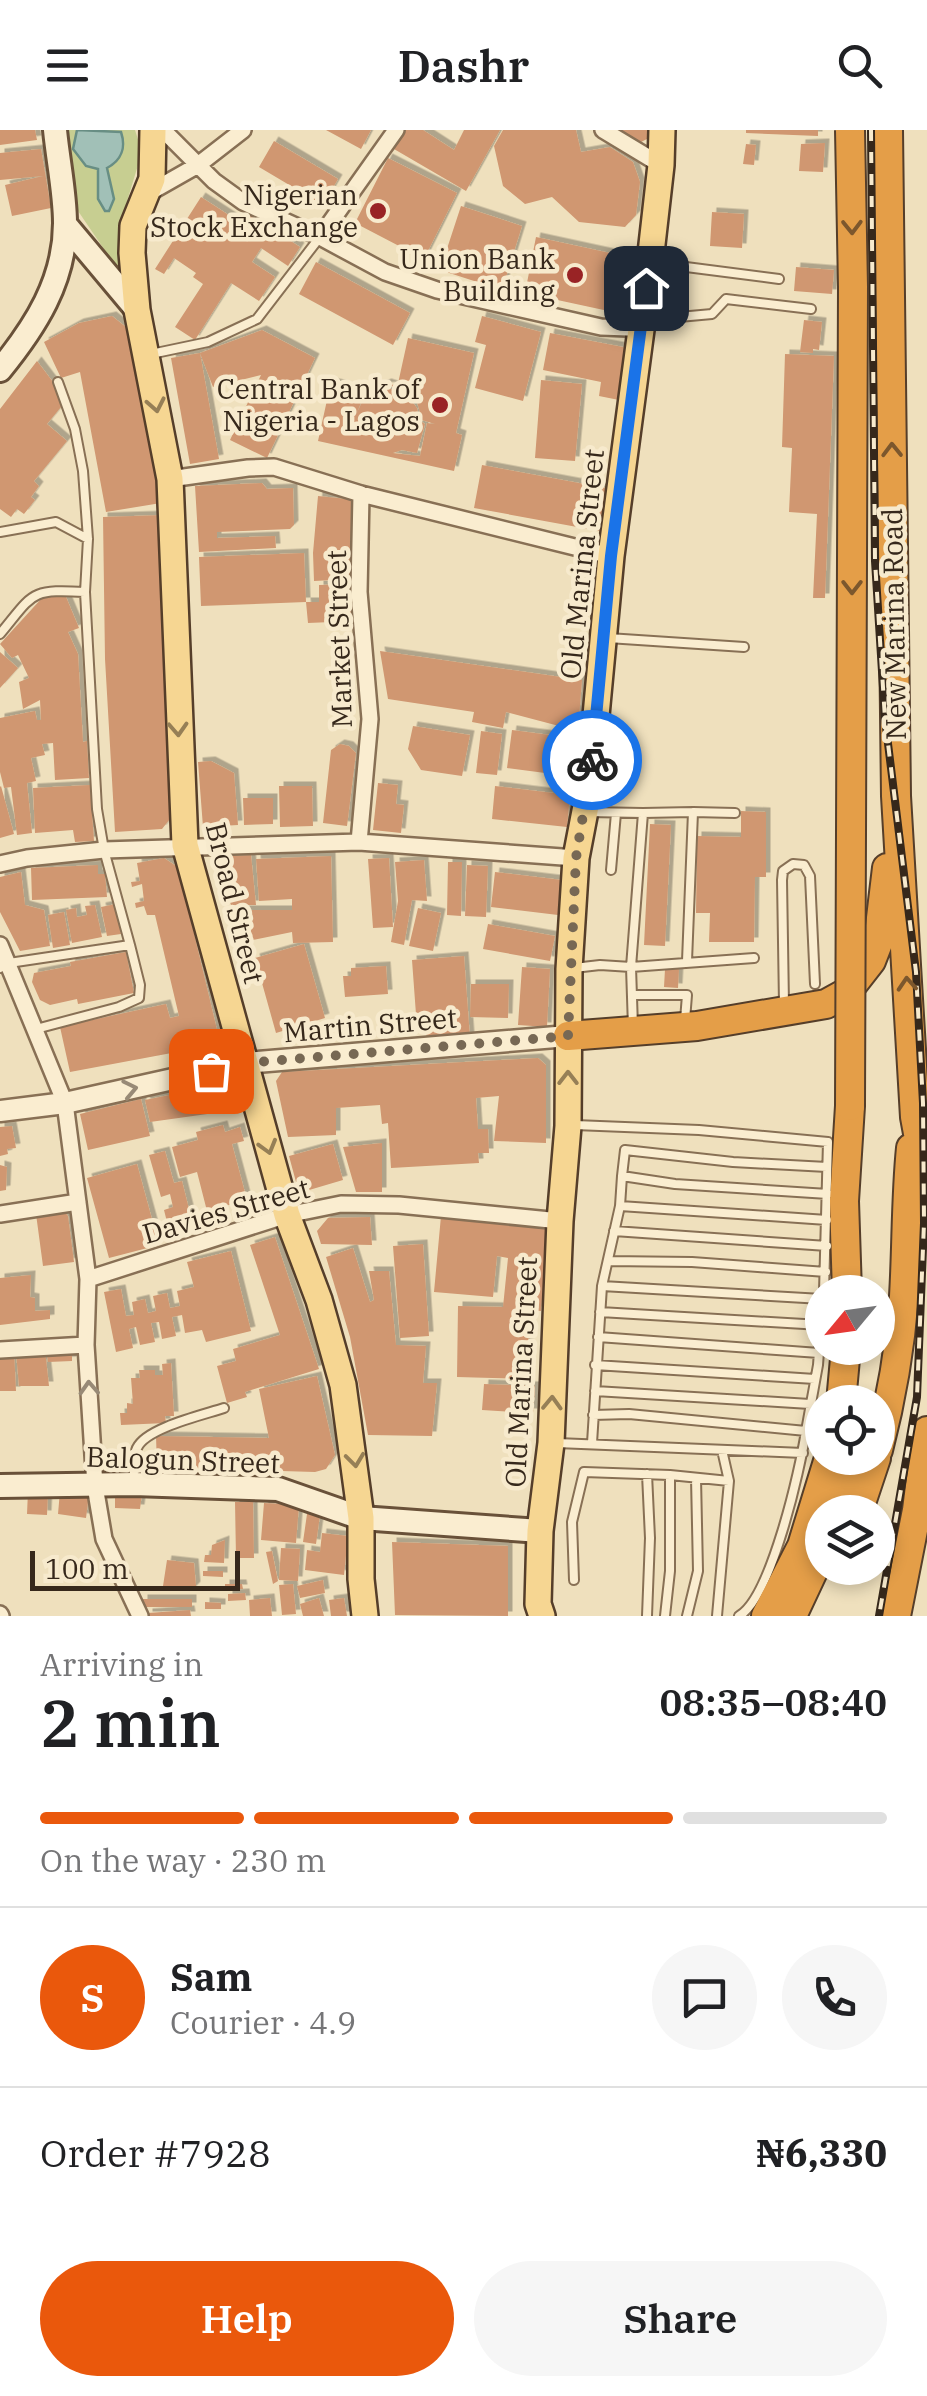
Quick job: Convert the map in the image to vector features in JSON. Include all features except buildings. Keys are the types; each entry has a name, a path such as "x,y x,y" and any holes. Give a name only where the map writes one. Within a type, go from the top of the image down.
{"highway":[{"name":"New Marina Road","path":"850,130 850,1106"},
{"name":"New Marina Road","path":"888,130 896,796 921,1115"},
{"path":"568,1036 685,1027 784,1013 826,1004 846,993 871,962 878,944 896,796"},
{"path":"846,1275 844,1201 850,1106"},
{"path":"850,1106 860,1275"},
{"path":"921,1115 927,1182"},
{"path":"893,1385 907,1188 921,1115"},
{"path":"896,1616 917,1510 927,1431"},
{"path":"766,1616 802,1546 813,1475"},
{"path":"792,1616 807,1585"},
{"path":"812,1616 828,1585"}],"main road":[{"path":"0,370 32,330 60,264 65,224 55,130"},
{"name":"Broad Street","path":"153,130 154,161 133,226 132,253 137,310 170,479 184,845 287,1215 318,1300 343,1386 362,1518 365,1616"},
{"name":"Old Marina Street","path":"539,1612 540,1530 551,1442 568,1126 576,858 585,812 611,556 650,262 662,130"},
{"name":"Broad Street","path":"65,224 137,310"},
{"name":"Balogun Street","path":"0,1486 134,1484 278,1489 362,1518 540,1530"}],"street":[{"path":"163,130 214,181 243,202 320,236 385,272 437,290 601,328 628,328 642,317"},
{"path":"146,195 198,165 243,130"},
{"path":"320,236 396,130"},
{"path":"603,130 661,165"},
{"path":"170,479 274,467 361,494 611,556"},
{"name":"Market Street","path":"359,842 370,719 359,592 361,494"},
{"path":"0,864 104,850 184,845 359,842 576,858"},
{"path":"0,946 65,1103 88,1279 86,1345 95,1486 104,1538 140,1616"},
{"name":"Martin Street","path":"0,1111 65,1103 245,1063 568,1036"},
{"path":"0,1214 78,1202"},
{"name":"Davies Street","path":"88,1279 287,1215 341,1204 399,1205 560,1221"},
{"path":"0,1350 86,1345"}],"lane":[{"path":"146,355 208,342 257,318 320,236"},
{"path":"650,262 779,279"},
{"path":"642,317 712,314 726,300 811,309"},
{"path":"36,1029 119,1007 139,998 140,985 97,810 85,592 88,539 80,457 58,382"},
{"path":"0,532 56,522 88,539"},
{"path":"0,634 28,600 42,592 85,592"},
{"path":"604,638 744,646"},
{"path":"585,812 735,814"},
{"path":"611,870 616,812"},
{"path":"686,961 693,812"},
{"path":"634,1031 631,966 643,813"},
{"path":"784,1013 782,880 783,871 793,864 804,866 810,876 815,984"},
{"path":"5,965 130,945"},
{"path":"600,965 601,953"},
{"path":"570,969 754,958"},
{"path":"632,995 687,994 685,1027"},
{"path":"568,1126 604,1124 828,1142 826,1275"},
{"path":"592,1444 602,1286 620,1206 625,1150 826,1167"},
{"path":"622,1176 675,1184 828,1194"},
{"path":"620,1206 828,1220"},
{"path":"614,1231 827,1246"},
{"path":"608,1261 708,1263 826,1272"},
{"path":"602,1286 805,1295"},
{"path":"600,1312 805,1324"},
{"path":"598,1337 805,1348"},
{"path":"594,1365 815,1379"},
{"path":"814,1385 824,1365"},
{"path":"595,1391 805,1404"},
{"path":"134,1484 134,1454 139,1443 160,1430 224,1408"},
{"path":"593,1415 628,1414 805,1431"},
{"path":"551,1442 805,1454"},
{"path":"717,1616 729,1481 722,1450"},
{"path":"574,1580 572,1522 584,1472 729,1481"},
{"path":"647,1474 647,1616"},
{"path":"665,1616 670,1571 670,1475"},
{"path":"739,1616 756,1598 807,1475"},
{"path":"687,1616 698,1572 696,1478"}],"green space":[{"path":"65,130 135,130 142,152 121,221 123,277 76,208"}],"water":[{"path":"77,130 121,132 122,153 107,168 114,199 109,211 98,199 98,169 86,166 73,149"}],"railway":[{"path":"871,130 875,561 885,719 916,972 924,1223 917,1397 879,1616"}],"way so far":[{"path":"211,1071 245,1063 568,1036 576,858 592,760"}],"place":[{"name":"Nigerian Stock Exchange","path":"378,211"},
{"name":"Union Bank Building","path":"575,275"},
{"name":"Central Bank of Nigeria - Lagos","path":"440,405"}],"route":[{"path":"592,760 611,556 646,288"}]}
